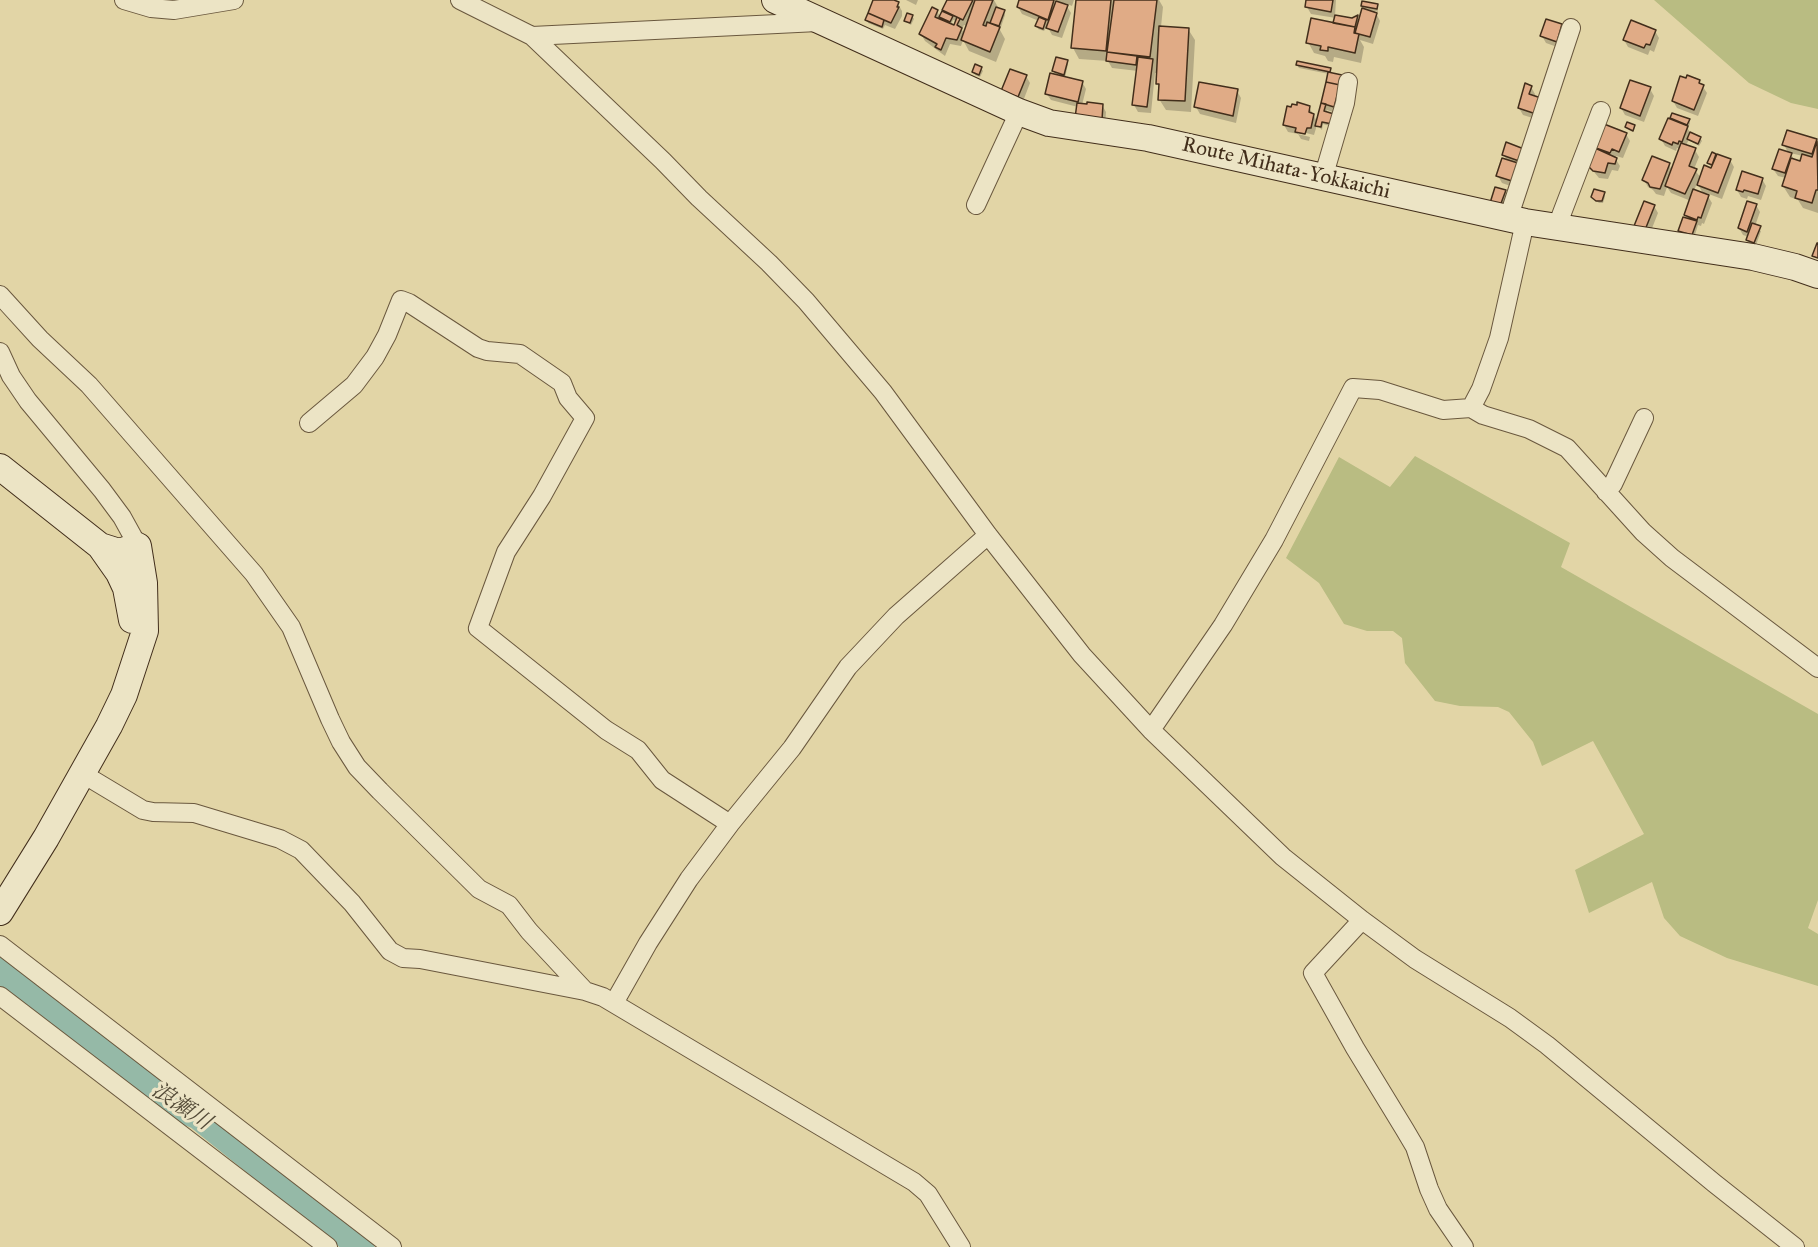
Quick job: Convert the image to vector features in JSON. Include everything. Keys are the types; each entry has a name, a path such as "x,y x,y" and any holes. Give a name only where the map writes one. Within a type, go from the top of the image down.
{"main road":[{"name":"Route Mihata-Yokkaichi","path":"775,0 1019,112 1049,123 1148,138 1517,220 1753,257 1818,275"},
{"path":"0,468 100,546 119,573 129,597 134,639 133,669"},
{"path":"0,912 83,774 124,695 145,631 144,583 138,546 119,552 100,546"}],"street":[{"path":"124,0 151,8 174,10 234,0"},
{"path":"460,0 532,36 806,301 883,392 988,535 1082,655 1151,730 1283,857 1415,959 1510,1018 1547,1045 1713,1183 1795,1247"},
{"path":"532,36 821,22"},
{"path":"1471,408 1481,389 1499,338 1517,220 1571,28"},
{"path":"1323,178 1345,103 1348,82"},
{"path":"1557,226 1601,111"},
{"path":"976,205 1019,112"},
{"path":"0,295 40,339 89,385 254,574 291,627 330,719 357,767 479,889 509,905 529,931 585,992"},
{"path":"309,423 354,385 379,349 401,300 478,348 520,354 561,382 568,398 585,418 542,496 506,552 478,628 606,730 638,750 662,780 730,824"},
{"path":"0,352 11,376 28,401 102,489 122,517 138,546"},
{"path":"1151,730 1223,625 1268,549 1353,388 1380,390 1443,410 1471,408 1483,415 1529,429 1567,448 1642,532 1672,558 1818,668"},
{"path":"1606,492 1613,484 1644,418"},
{"path":"614,1003 648,943 689,879 730,824 787,756 811,723 828,694 863,650 896,616 988,535"},
{"path":"83,774 143,810 194,813 280,839 301,850 352,903 390,951 403,958 420,959 603,997 914,1182 928,1194 961,1247"},
{"path":"1362,920 1313,973 1410,1138 1438,1209 1464,1247"},
{"path":"0,945 392,1247"},
{"path":"0,996 328,1247"}],"green space":[{"path":"1654,0 1818,0 1818,109 1791,103 1749,83"},
{"path":"1415,456 1570,543 1561,567 1818,714 1818,900 1808,928 1818,934 1818,986 1727,958 1680,936 1664,918 1652,882 1589,913 1575,870 1644,834 1593,741 1542,766 1533,742 1509,712 1498,707 1460,706 1435,701 1405,663 1402,638 1393,631 1367,631 1344,624 1319,583 1286,558 1339,457 1390,487"}],"building":[{"path":"873,0 899,2 891,23 868,13"},
{"path":"947,0 973,0 963,20 942,10"},
{"path":"975,0 993,0 983,25 986,26 987,22 1000,27 990,52 961,40"},
{"path":"1019,0 1054,0 1048,20 1017,7"},
{"path":"1076,0 1111,0 1106,51 1071,48"},
{"path":"1114,0 1157,0 1150,57 1107,52"},
{"path":"1306,0 1333,0 1331,12 1305,7"},
{"path":"1056,1 1068,5 1058,32 1046,28"},
{"path":"1362,1 1378,4 1377,9 1361,6"},
{"path":"932,7 938,10 935,17 954,25 957,17 960,19 957,25 962,28 957,40 946,38 941,50 935,47 937,44 919,34"},
{"path":"996,7 1005,10 999,26 990,23"},
{"path":"1362,8 1377,13 1370,37 1355,33"},
{"path":"942,11 953,16 950,22 939,17"},
{"path":"868,13 884,20 882,27 865,20"},
{"path":"907,13 913,15 910,23 904,21"},
{"path":"1335,15 1352,18 1358,15 1355,27 1333,23"},
{"path":"1039,17 1046,20 1043,29 1035,26"},
{"path":"1311,18 1355,27 1354,33 1359,34 1355,53 1328,47 1328,51 1320,50 1321,46 1306,43"},
{"path":"1546,19 1562,24 1557,42 1540,36"},
{"path":"1631,20 1656,30 1650,45 1646,44 1644,48 1623,40"},
{"path":"1159,26 1189,28 1185,101 1158,100 1159,84 1156,84"},
{"path":"1107,52 1137,56 1136,65 1106,61"},
{"path":"1056,57 1068,60 1064,75 1052,71"},
{"path":"1138,57 1153,59 1147,107 1132,105"},
{"path":"1297,61 1331,68 1330,72 1296,65"},
{"path":"975,64 982,67 979,75 972,72"},
{"path":"1010,69 1027,75 1018,97 1001,91"},
{"path":"1328,72 1342,75 1340,85 1326,82"},
{"path":"1050,73 1083,81 1078,102 1045,94"},
{"path":"1687,75 1700,80 1699,83 1704,85 1694,110 1672,101 1680,76 1686,78"},
{"path":"1630,80 1651,87 1640,116 1620,108"},
{"path":"1199,82 1238,89 1233,116 1194,107"},
{"path":"1326,82 1340,85 1334,107 1321,103"},
{"path":"1525,83 1532,86 1529,94 1541,98 1536,114 1518,108"},
{"path":"1087,102 1103,104 1102,120 1075,118 1077,103 1087,104"},
{"path":"1297,102 1310,106 1309,112 1314,114 1311,128 1307,128 1305,134 1295,132 1296,128 1283,125 1287,106 1297,105"},
{"path":"1321,103 1326,104 1324,111 1334,114 1332,124 1322,122 1321,127 1315,126"},
{"path":"1672,113 1690,119 1687,125 1670,118"},
{"path":"1668,118 1688,126 1682,142 1679,141 1678,144 1673,142 1672,145 1659,139"},
{"path":"1627,122 1635,125 1633,131 1625,127"},
{"path":"1604,124 1627,133 1619,152 1612,149 1610,153 1596,148"},
{"path":"1787,130 1817,139 1812,154 1782,145"},
{"path":"1690,132 1701,137 1698,144 1687,139"},
{"path":"1817,141 1818,190 1816,190 1812,203 1795,198 1797,191 1782,186 1791,158 1800,161 1802,154 1812,157"},
{"path":"1506,142 1524,149 1519,161 1502,155"},
{"path":"1681,143 1696,148 1689,166 1697,169 1685,194 1665,186"},
{"path":"1595,148 1617,158 1615,164 1608,163 1605,173 1593,171 1588,166"},
{"path":"1779,149 1792,153 1785,173 1772,169"},
{"path":"1712,152 1716,154 1712,165 1707,163"},
{"path":"1717,154 1731,159 1718,193 1697,185 1704,165 1711,168"},
{"path":"1652,156 1670,163 1660,189 1650,187 1642,180"},
{"path":"1502,158 1521,164 1515,182 1496,176"},
{"path":"1742,171 1763,178 1758,194 1736,190"},
{"path":"1495,187 1506,190 1500,206 1490,203"},
{"path":"1594,189 1605,192 1602,201 1596,201 1591,197"},
{"path":"1693,189 1709,195 1701,218 1698,217 1697,220 1684,215"},
{"path":"1644,201 1655,205 1645,230 1634,226"},
{"path":"1747,201 1757,204 1747,232 1738,228"},
{"path":"1683,217 1697,221 1692,235 1678,231"},
{"path":"1752,223 1761,226 1754,243 1746,240"},
{"path":"1818,243 1818,258 1812,256"}],"waterway":[{"name":"浪瀬川","path":"0,969 117,1058 176,1107 198,1116 361,1247"}]}
